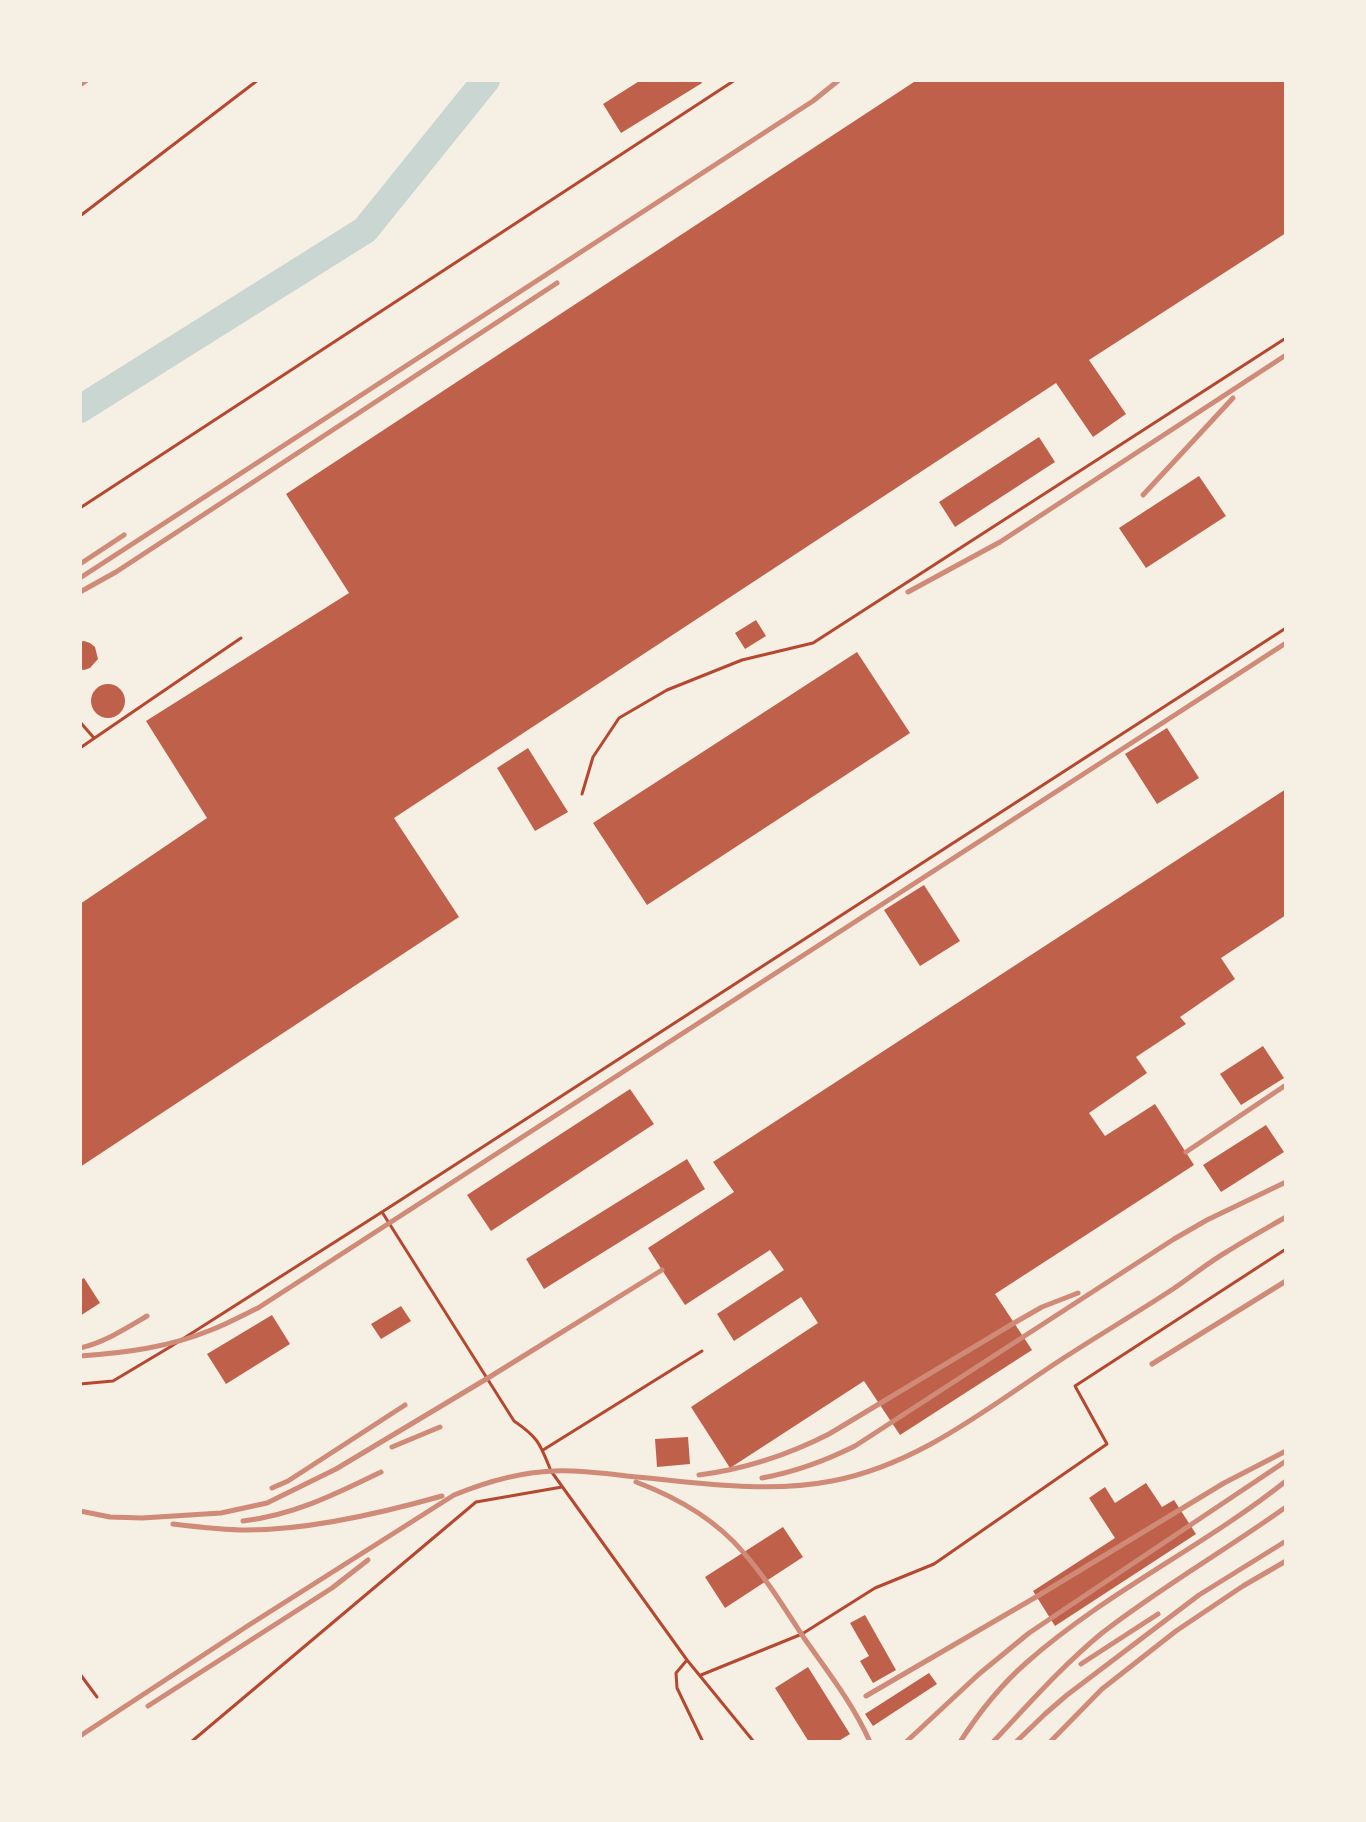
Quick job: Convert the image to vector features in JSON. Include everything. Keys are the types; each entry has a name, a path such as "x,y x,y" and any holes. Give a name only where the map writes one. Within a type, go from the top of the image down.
{"lane":[{"path":"80,216 258,80"},
{"path":"80,508 735,80"},
{"path":"582,794 593,757 619,718 667,690 742,660 813,643 1286,338"},
{"path":"80,1384 113,1381 170,1347 1286,628"},
{"path":"80,748 241,638"},
{"path":"80,722 94,738"},
{"path":"382,1212 514,1421 534,1435 551,1471 687,1660 754,1742"},
{"path":"699,1676 802,1634 875,1588 934,1564 1107,1444 1075,1386 1286,1249"},
{"path":"543,1450 702,1351"},
{"path":"191,1742 476,1502 563,1487"},
{"path":"687,1660 676,1673 677,1688 703,1742"},
{"path":"80,1674 97,1697"}],"building":[{"path":"641,80 700,80 702,83 621,133 603,104"},
{"path":"917,80 1286,80 1286,233 1089,360 1126,414 1093,437 1056,383 394,818 459,917 80,1167 80,904 207,818 146,721 349,593 286,494"},
{"path":"1039,437 1055,462 955,527 939,502"},
{"path":"1199,476 1226,516 1146,568 1119,528"},
{"path":"756,620 766,636 745,649 735,633"},
{"path":"80,642 95,647 98,659 84,670 80,669"},
{"path":"857,652 910,733 647,905 593,823"},
{"path":"108,684 120,689 125,701 120,713 108,718 96,713 91,701 96,689"},
{"path":"1167,728 1199,778 1157,804 1125,754"},
{"path":"528,748 568,812 535,831 497,768"},
{"path":"1286,789 1286,915 1221,958 1235,979 1180,1017 1186,1024 1136,1057 1147,1073 1089,1113 1105,1136 1155,1104 1194,1165 995,1294 1032,1350 900,1435 864,1381 730,1468 691,1407 818,1323 801,1297 734,1341 717,1314 784,1270 770,1250 685,1305 662,1270 648,1248 734,1192 713,1162"},
{"path":"924,885 960,941 920,966 884,910"},
{"path":"1263,1046 1284,1078 1241,1105 1220,1074"},
{"path":"630,1089 654,1124 491,1231 467,1195"},
{"path":"1266,1125 1284,1152 1221,1192 1203,1165"},
{"path":"687,1159 705,1189 544,1289 526,1259"},
{"path":"84,1278 100,1303 80,1316 80,1280"},
{"path":"401,1306 411,1321 381,1339 371,1324"},
{"path":"272,1315 290,1344 226,1384 207,1354"},
{"path":"688,1437 690,1464 657,1467 655,1439"},
{"path":"1146,1483 1162,1507 1174,1500 1196,1534 1055,1626 1033,1591 1115,1538 1089,1498 1105,1487 1115,1503"},
{"path":"783,1527 803,1557 725,1608 705,1577"},
{"path":"865,1615 896,1670 873,1683 860,1661 869,1656 850,1623"},
{"path":"808,1667 850,1734 837,1742 809,1742 775,1688"},
{"path":"929,1673 937,1684 873,1726 865,1714"}],"waterway":[{"path":"80,409 365,230 486,80"}],"railway":[{"path":"80,85 87,80"},
{"path":"80,578 813,101 839,80"},
{"path":"80,592 116,572 557,283"},
{"path":"908,592 1000,542 1286,355"},
{"path":"1143,495 1233,398"},
{"path":"80,564 124,535"},
{"path":"80,1356 130,1351 180,1341 217,1328 258,1308 1286,643"},
{"path":"1186,1152 1286,1085"},
{"path":"762,1478 810,1465 855,1446 1174,1239 1286,1182"},
{"path":"80,1736 454,1495 503,1478 554,1471 755,1487 807,1485 863,1473 922,1449 949,1434 1221,1255 1286,1217"},
{"path":"80,1511 110,1517 142,1518 221,1513 267,1503 336,1469 662,1270"},
{"path":"1152,1364 1286,1281"},
{"path":"699,1475 750,1465 814,1442 1042,1307 1078,1293"},
{"path":"80,1348 106,1339 147,1316"},
{"path":"272,1488 288,1481 405,1405"},
{"path":"392,1447 440,1427"},
{"path":"866,1696 1224,1483 1286,1451"},
{"path":"906,1742 979,1674 1029,1633 1286,1461"},
{"path":"243,1521 297,1509 381,1472"},
{"path":"960,1742 982,1710 1008,1681 1056,1638 1286,1481"},
{"path":"636,1482 694,1510 720,1529 743,1552 840,1688 870,1742"},
{"path":"173,1524 238,1530 295,1527 370,1514 442,1496"},
{"path":"993,1742 1059,1672 1102,1633 1286,1507"},
{"path":"1016,1742 1067,1695 1199,1595 1286,1541"},
{"path":"148,1706 332,1588 368,1560"},
{"path":"1050,1742 1102,1689 1176,1631 1286,1561"},
{"path":"1081,1664 1158,1614"}]}
